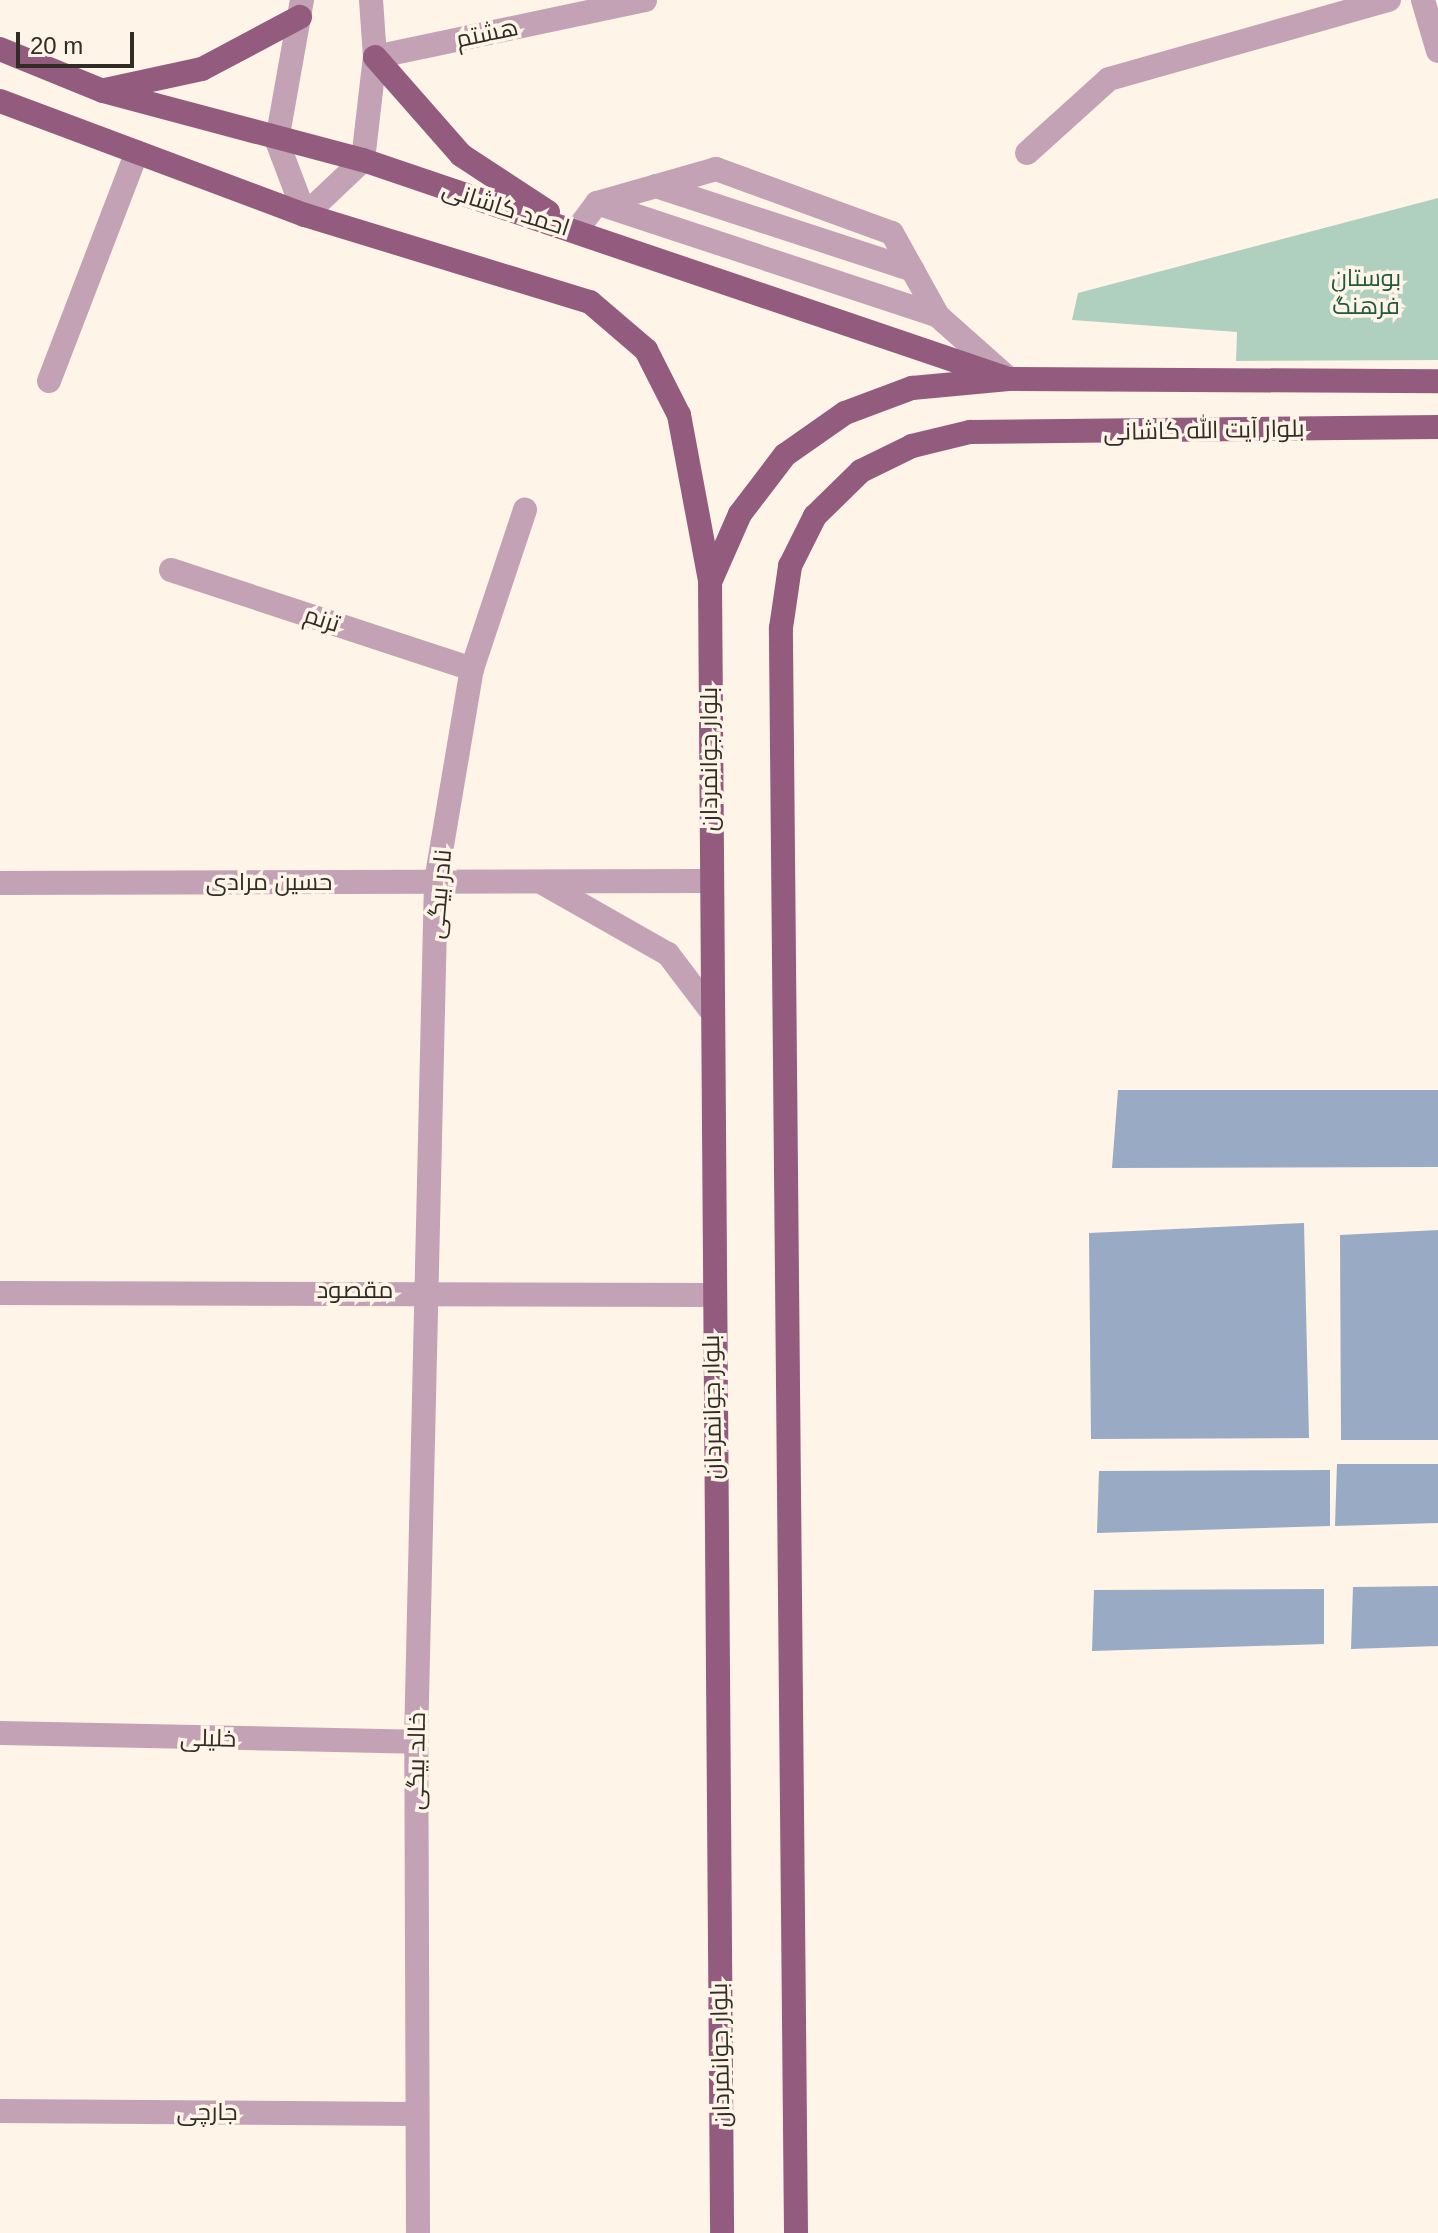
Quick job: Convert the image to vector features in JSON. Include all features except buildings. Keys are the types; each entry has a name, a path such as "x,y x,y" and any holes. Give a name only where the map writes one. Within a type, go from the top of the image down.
{"main road":[{"path":"103,91 202,69 301,8"},
{"name":"احمد کاشانی","path":"0,49 103,91 277,141 363,160 1009,379"},
{"path":"375,57 461,155 576,231"},
{"path":"0,101 305,215 590,302 646,350 679,415 710,581"},
{"path":"710,581 740,514 785,455 845,413 912,388 1009,379"},
{"name":"بلوار آیت الله کاشانی","path":"1009,379 1438,381"},
{"name":"بلوار آیت الله کاشانی","path":"796,2233 781,628 790,566 815,516 861,471 912,446 970,432 1438,427"},
{"name":"بلوار جوانمردان","path":"710,581 708,881 711,1295 722,2233"}],"street":[{"path":"301,8 277,141 305,215 363,160 375,57 371,0"},
{"name":"هشتم","path":"375,57 645,0"},
{"path":"1027,153 1109,79 1389,0"},
{"path":"1423,0 1438,51"},
{"path":"49,381 137,152"},
{"path":"576,231 597,203 716,169 892,233 938,316 1009,379"},
{"path":"656,186 913,270"},
{"path":"597,203 938,316"},
{"name":"نادر بیگی","path":"426,1289 436,881 472,669 525,510"},
{"name":"ترنم","path":"171,570 472,669"},
{"name":"حسین مرادی","path":"538,881 668,954 709,1008"},
{"name":"حسین مرادی","path":"0,883 708,881"},
{"name":"مقصود","path":"0,1293 426,1289 711,1295"},
{"name":"خالد بیگی","path":"418,2233 415,2114 416,1742 426,1289"},
{"name":"خلیلی","path":"0,1733 416,1742"},
{"name":"جارچی","path":"0,2111 415,2114"}],"green space":[{"name":"بوستان فرهنگ","path":"1438,198 1438,360 1236,361 1237,332 1072,320 1078,293"}],"water":[{"path":"1118,1090 1438,1090 1438,1167 1112,1168"},
{"path":"1304,1223 1309,1438 1091,1439 1089,1233"},
{"path":"1438,1230 1438,1440 1341,1440 1340,1235"},
{"path":"1337,1464 1438,1464 1438,1523 1335,1526"},
{"path":"1330,1470 1330,1526 1097,1533 1099,1471"},
{"path":"1438,1586 1438,1646 1351,1649 1353,1587"},
{"path":"1324,1589 1324,1644 1092,1651 1094,1590"}]}
